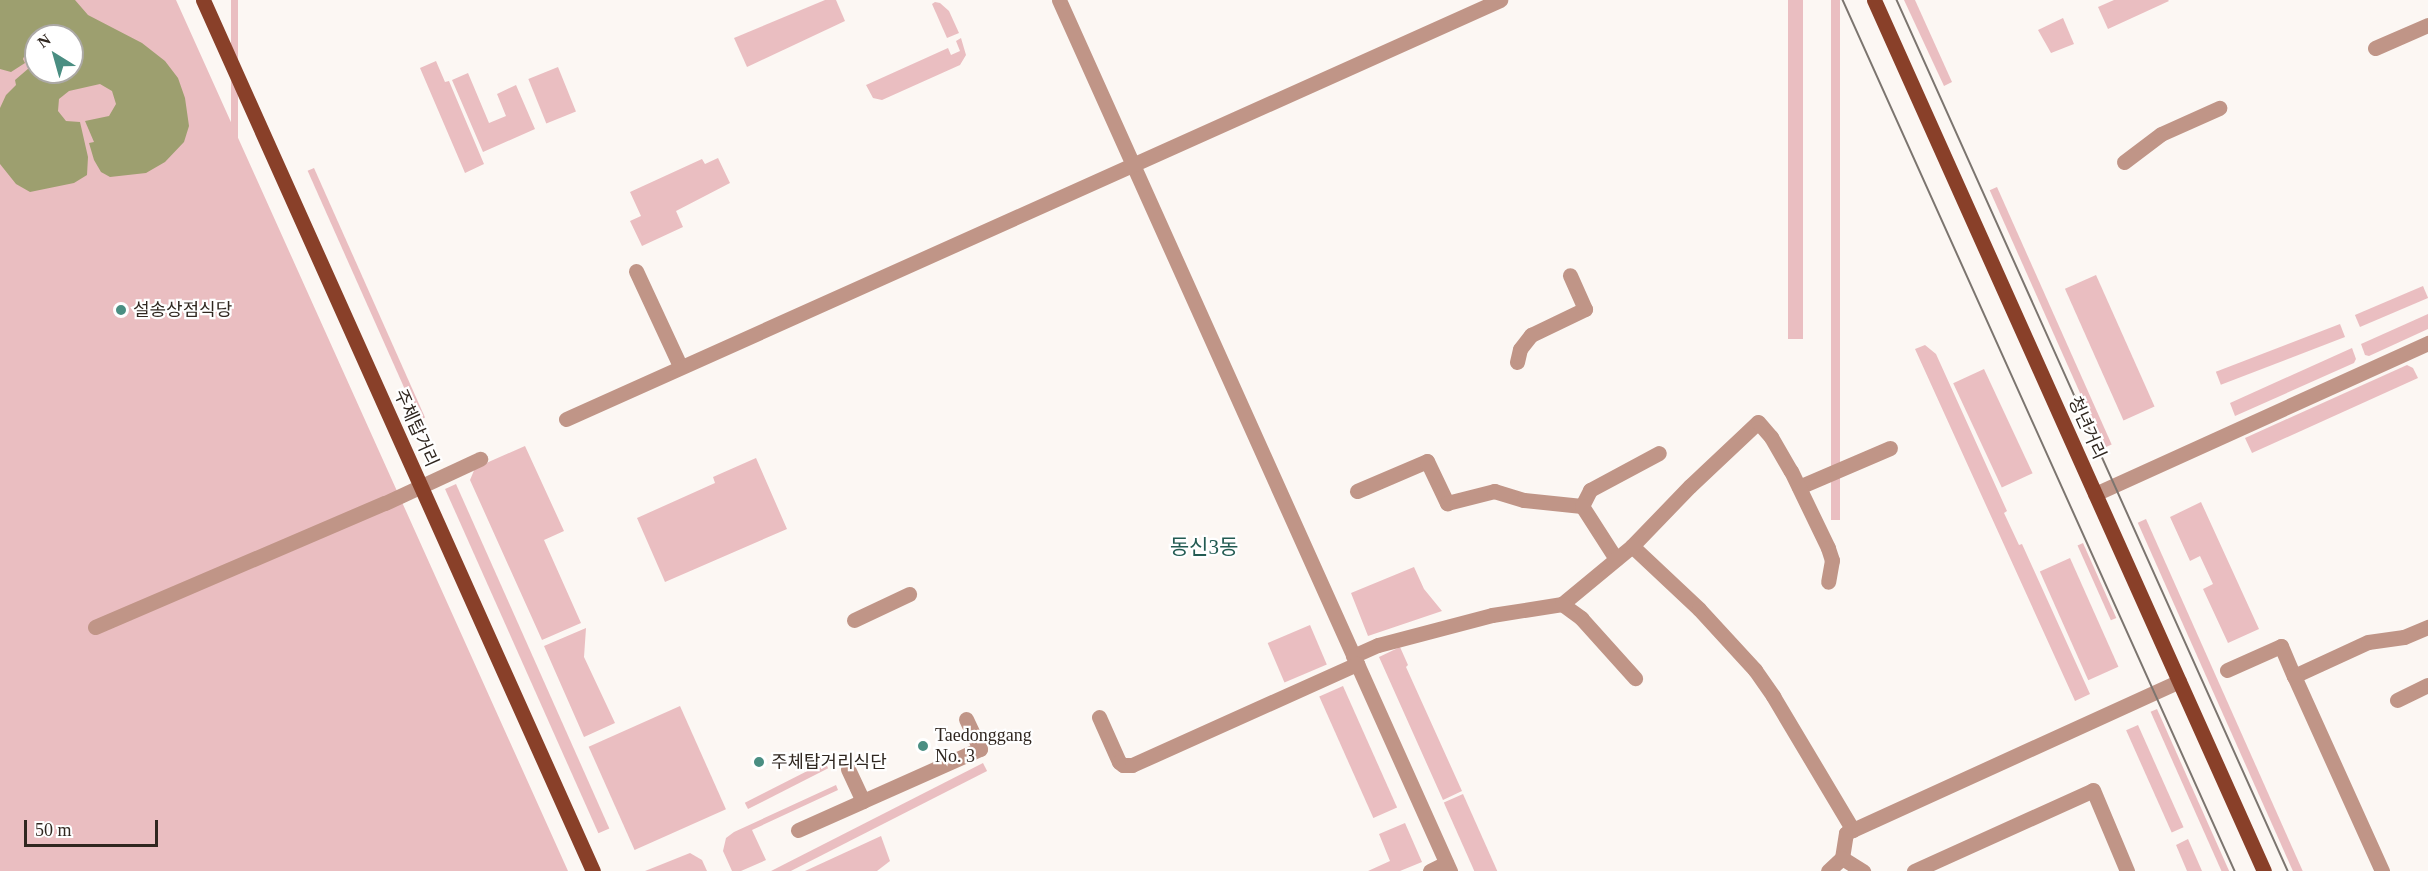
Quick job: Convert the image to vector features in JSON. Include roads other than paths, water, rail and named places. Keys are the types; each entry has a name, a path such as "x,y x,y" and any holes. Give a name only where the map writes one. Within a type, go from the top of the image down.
{"main road":[{"name":"주체탑거리","path":"203,0 593,871"},
{"name":"청년거리","path":"1874,0 2264,871"}],"street":[{"path":"1059,0 1448,867 1430,871"},
{"path":"566,419 1500,0"},
{"path":"2375,48 2428,26"},
{"path":"2124,162 2161,134 2219,108"},
{"path":"636,271 680,366"},
{"path":"1517,362 1520,349 1531,335 1585,309 1570,275"},
{"path":"2095,494 2428,343"},
{"path":"1100,717 1119,762 1132,765 1355,660 1378,645 1492,615 1562,604 1632,546 1690,486 1758,422 1771,436 1799,487 1828,548 1832,560 1828,582"},
{"path":"1799,487 1890,447"},
{"path":"1582,506 1590,490 1659,453"},
{"path":"95,627 480,459"},
{"path":"1357,491 1427,461 1447,503 1494,491 1524,500 1582,506"},
{"path":"1582,506 1616,559"},
{"path":"1632,546 1699,609 1755,670 1853,830"},
{"path":"854,620 909,594"},
{"path":"1562,604 1581,618 1635,678"},
{"path":"2294,676 2368,642 2403,637 2428,627"},
{"path":"2227,670 2281,646 2382,871"},
{"path":"1827,871 1842,858 1846,833 2179,681"},
{"path":"2397,700 2428,685"},
{"path":"798,830 980,749 966,718"},
{"path":"848,769 863,801"},
{"path":"1914,871 2093,790 2127,871"},
{"path":"1842,858 1863,871"}],"tram line":[{"path":"1843,0 2235,871"},
{"path":"1897,0 2288,871"}],"place":[{"name":"설송상점식당","path":"121,310"},
{"name":"Taedonggang No. 3","path":"923,746"},
{"name":"주체탑거리식단","path":"759,762"}],"district":[{"name":"동신3동","path":"1204,547"}]}
